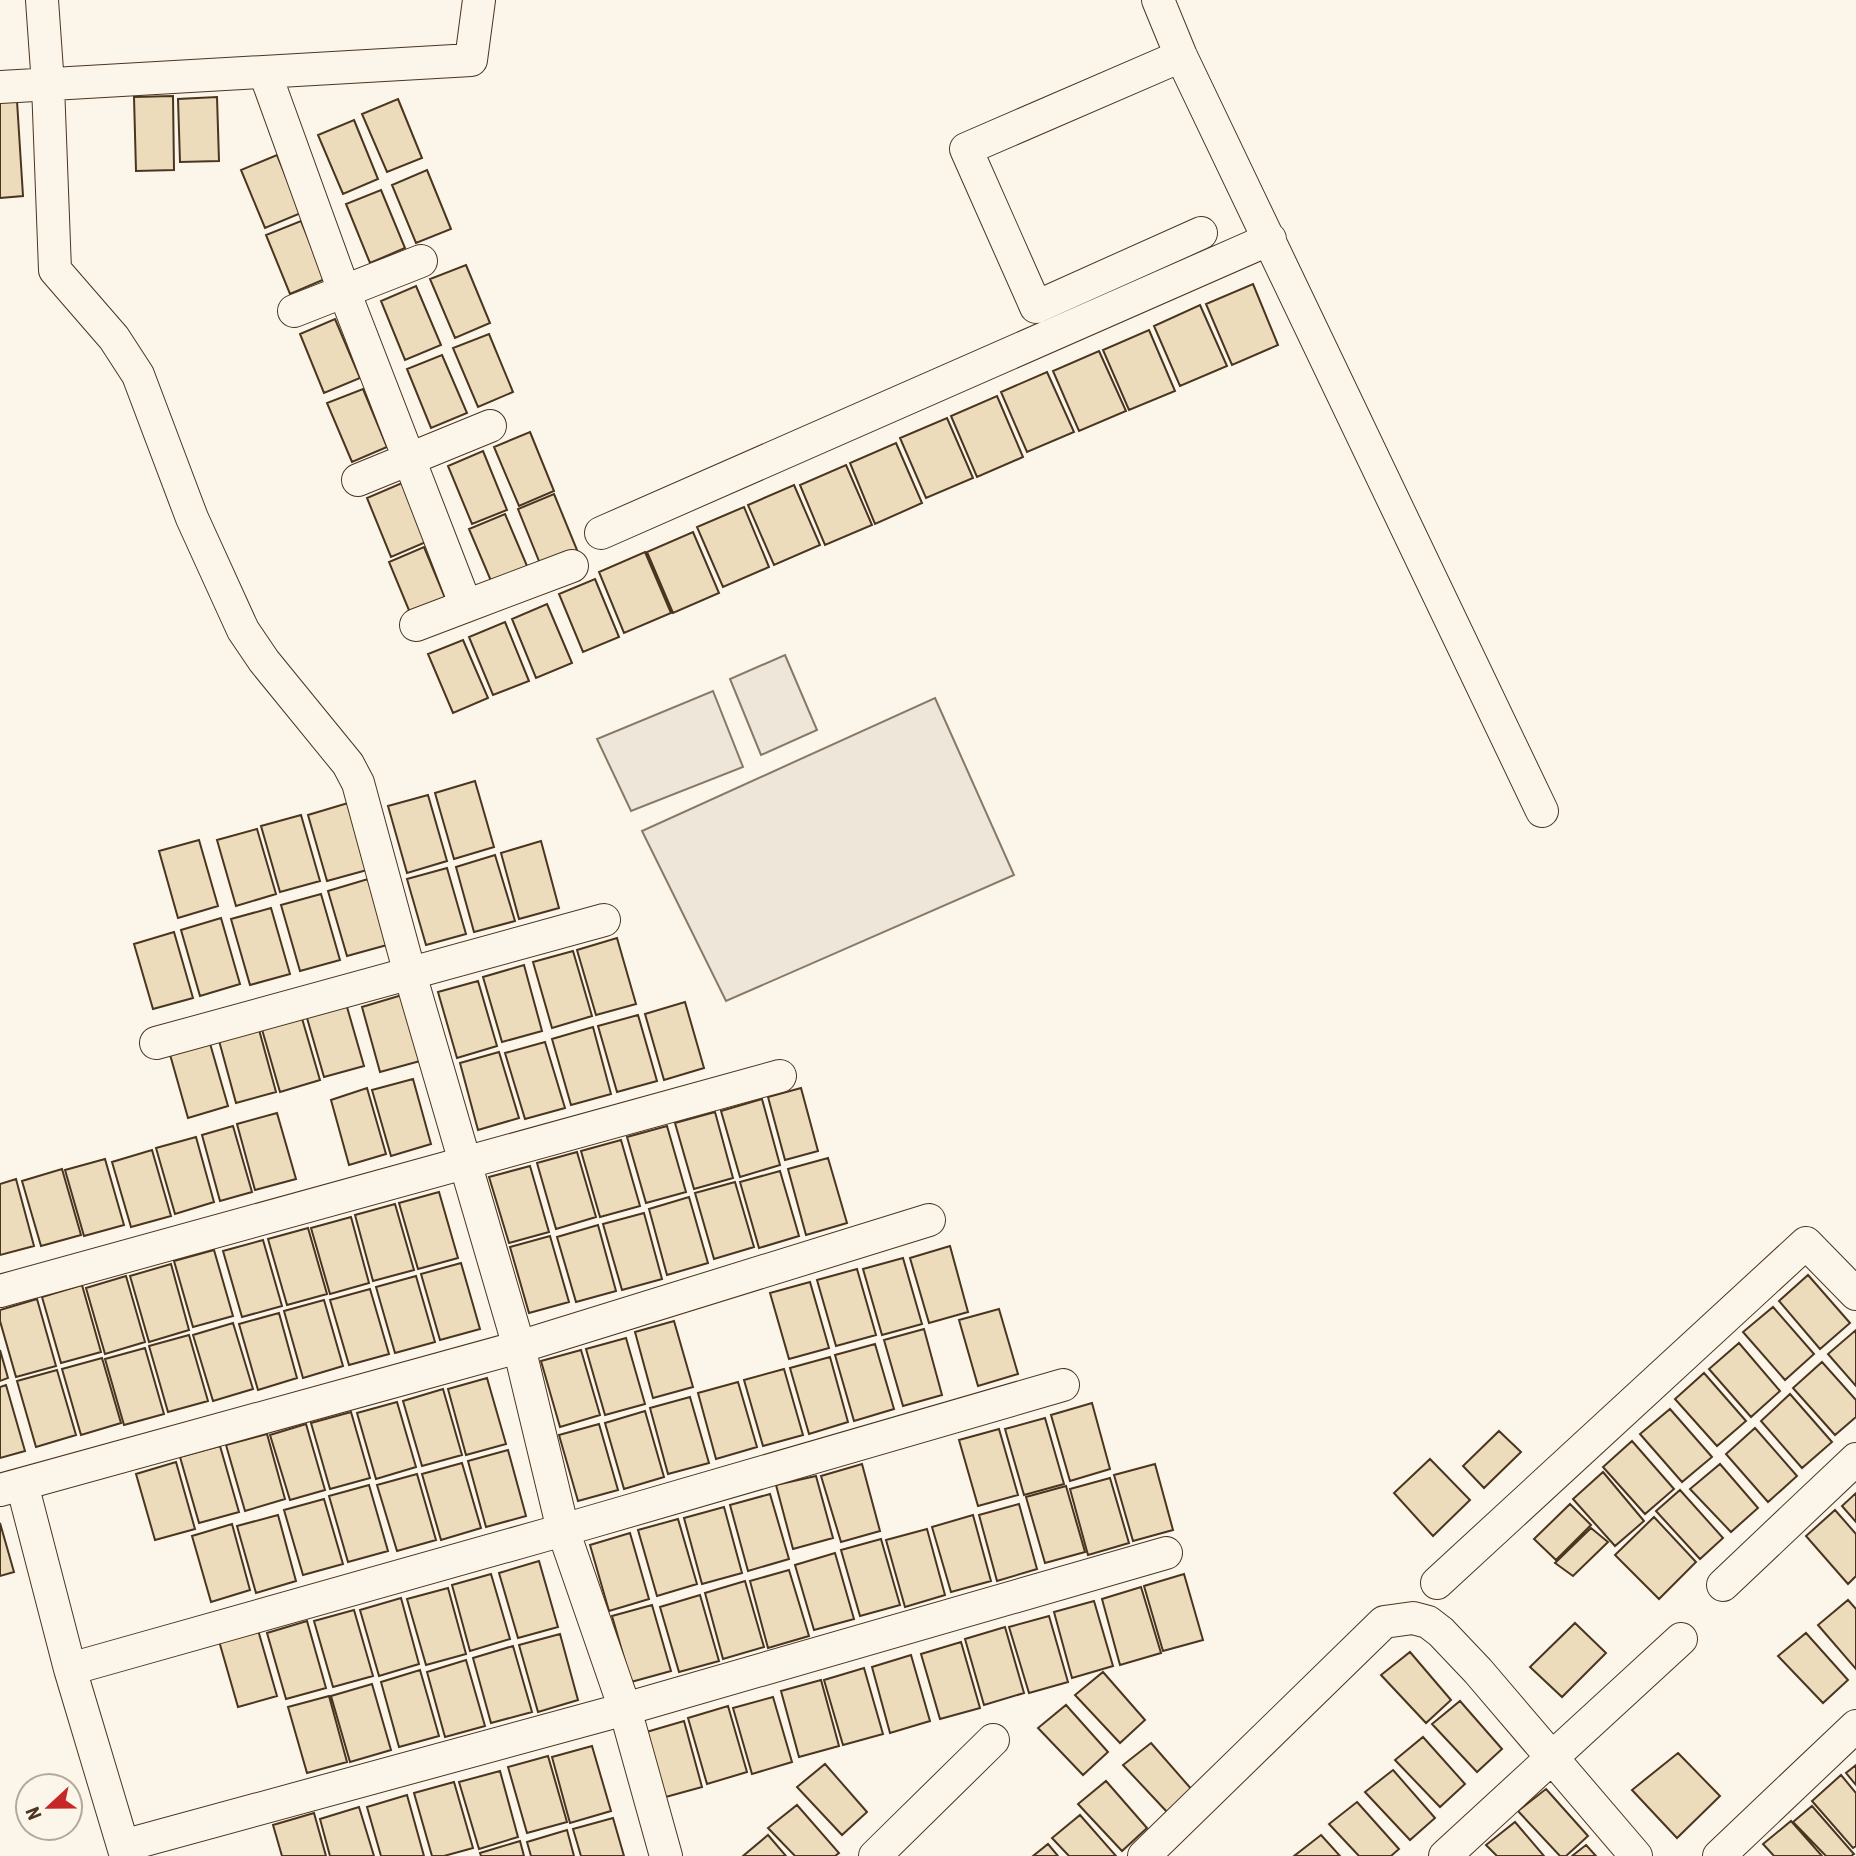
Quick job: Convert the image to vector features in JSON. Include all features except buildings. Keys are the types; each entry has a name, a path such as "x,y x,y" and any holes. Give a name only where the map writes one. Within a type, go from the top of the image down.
{"street":[{"path":"43,0 55,270 114,338 138,375 192,518 243,629 264,661 348,764 358,783 410,974 519,1347 563,1530 625,1709 666,1856"},
{"path":"0,87 471,60 479,0"},
{"path":"1158,0 1181,55 1542,811"},
{"path":"1181,55 966,149 1036,307 1201,233"},
{"path":"265,73 344,291 466,606"},
{"path":"601,533 1270,239"},
{"path":"294,310 421,261"},
{"path":"358,480 491,426"},
{"path":"416,625 572,566"},
{"path":"156,1043 604,920"},
{"path":"0,1291 780,1076"},
{"path":"929,1220 519,1347 11,1487 70,1669 124,1851 1166,1553"},
{"path":"1437,1583 1806,1243 1856,1294"},
{"path":"70,1669 1063,1385"},
{"path":"1723,1585 1856,1459"},
{"path":"1144,1856 1384,1622 1413,1618 1428,1622 1441,1632 1553,1757 1636,1856"},
{"path":"1445,1856 1681,1639"},
{"path":"1718,1856 1856,1726"},
{"path":"875,1856 993,1740"}],"shaded area":[{"path":"785,655 817,730 761,755 730,679"},
{"path":"713,691 743,767 631,811 597,739"},
{"path":"935,698 1014,875 726,1001 642,831"}]}
